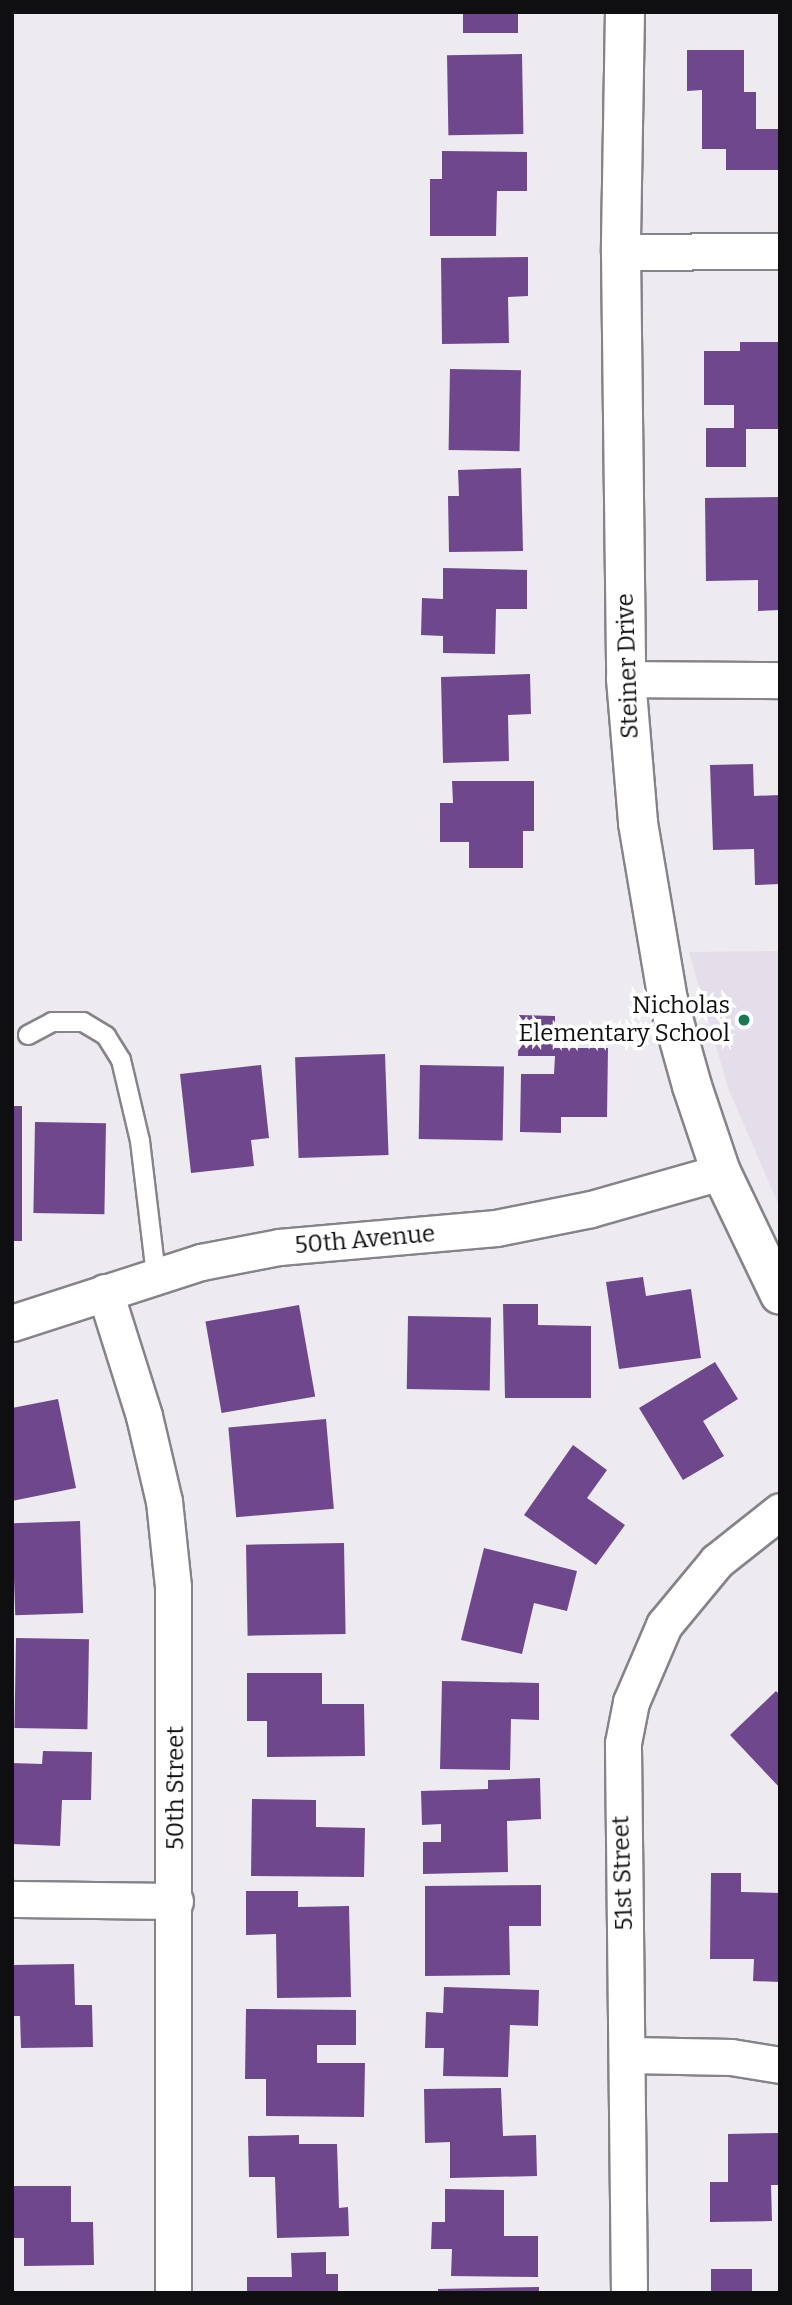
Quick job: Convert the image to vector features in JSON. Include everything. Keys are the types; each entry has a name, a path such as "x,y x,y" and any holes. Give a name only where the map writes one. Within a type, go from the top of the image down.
{"street":[{"name":"Steiner Drive","path":"625,12 621,252 626,679 650,912 668,1000 721,1172 780,1295"},
{"path":"621,252 780,251"},
{"path":"626,679 780,680"},
{"name":"50th Avenue","path":"12,1323 156,1275 279,1247 496,1228 591,1209 721,1172"},
{"name":"50th Street","path":"105,1292 144,1416 166,1525 176,1630 173,2293"},
{"name":"51st Street","path":"629,2293 630,2055 620,1783 631,1702 655,1644 688,1591 717,1561 780,1511"},
{"path":"12,1899 175,1901"},
{"path":"630,2055 730,2057 780,2065"}],"lane":[{"path":"28,1035 52,1023 83,1023 106,1036 121,1060 140,1141 156,1275"}],"shaded area":[{"name":"Nicholas Elementary School","path":"780,951 780,1208 728,1088 689,952"}],"building":[{"path":"463,12 518,12 518,33 463,33"},
{"path":"687,50 744,50 744,92 756,92 756,129 780,129 780,170 726,170 726,149 702,149 702,90 687,91"},
{"path":"522,54 523,134 448,135 447,55"},
{"path":"442,151 527,152 527,191 497,191 496,236 430,236 430,179 442,179"},
{"path":"528,257 528,296 508,297 509,343 442,344 441,258"},
{"path":"740,342 780,342 780,429 746,429 746,467 706,467 706,428 734,428 734,405 704,405 704,351 740,351"},
{"path":"450,369 521,370 520,451 449,450"},
{"path":"521,468 523,551 449,552 448,496 459,496 458,470"},
{"path":"780,497 780,610 758,611 758,580 706,581 705,498"},
{"path":"443,568 527,570 527,609 496,609 495,654 443,653 443,636 421,635 422,598 443,599"},
{"path":"530,674 531,714 508,715 509,761 443,763 441,677"},
{"path":"753,764 754,796 780,795 780,884 755,885 754,849 713,850 710,765"},
{"path":"452,781 534,781 534,831 523,831 523,868 469,868 469,842 440,842 440,803 453,803"},
{"path":"519,1015 555,1016 555,1048 608,1048 607,1117 561,1117 561,1133 520,1132 521,1074 554,1074 555,1056 518,1056"},
{"path":"385,1054 389,1155 299,1158 295,1057"},
{"path":"261,1065 269,1138 251,1140 254,1166 191,1173 180,1074"},
{"path":"420,1065 504,1066 503,1140 419,1139"},
{"path":"12,1106 22,1106 22,1241 12,1241"},
{"path":"35,1122 106,1123 104,1214 33,1213"},
{"path":"643,1277 646,1296 691,1289 701,1358 619,1369 606,1282"},
{"path":"503,1304 538,1304 538,1325 591,1326 591,1398 505,1398"},
{"path":"299,1305 315,1397 222,1413 205,1321"},
{"path":"408,1316 491,1317 490,1390 407,1389"},
{"path":"715,1362 738,1399 703,1421 724,1456 683,1480 639,1408"},
{"path":"58,1399 76,1488 12,1501 12,1408"},
{"path":"326,1419 334,1509 236,1517 228,1428"},
{"path":"573,1445 607,1470 587,1498 625,1525 596,1565 524,1515"},
{"path":"80,1521 83,1613 15,1615 12,1523"},
{"path":"344,1543 346,1634 248,1636 246,1545"},
{"path":"484,1548 577,1571 567,1611 534,1603 522,1654 461,1640"},
{"path":"16,1638 89,1639 87,1729 14,1728"},
{"path":"247,1673 322,1673 322,1704 364,1704 365,1756 267,1757 267,1721 247,1721"},
{"path":"442,1681 539,1683 539,1720 511,1719 510,1770 440,1769"},
{"path":"776,1691 780,1695 780,1788 730,1735"},
{"path":"43,1751 92,1752 91,1800 62,1800 60,1846 12,1844 12,1763 42,1764"},
{"path":"540,1778 541,1819 507,1821 508,1872 423,1874 423,1842 441,1842 441,1824 422,1825 421,1791 488,1789 488,1780"},
{"path":"252,1799 316,1800 316,1827 365,1828 364,1877 251,1876"},
{"path":"711,1873 741,1873 741,1892 780,1893 780,1982 753,1981 754,1959 710,1959"},
{"path":"541,1885 541,1926 509,1926 510,1975 425,1976 425,1886"},
{"path":"246,1891 298,1891 298,1907 349,1906 351,1997 277,1998 276,1934 246,1935"},
{"path":"74,1964 75,2005 92,2005 93,2047 21,2048 20,2016 12,2016 12,1965"},
{"path":"444,1987 539,1990 538,2026 510,2025 508,2077 443,2076 444,2048 425,2048 426,2012 443,2013"},
{"path":"246,2009 356,2010 356,2045 317,2045 317,2063 365,2063 364,2117 266,2116 266,2079 245,2079"},
{"path":"501,2088 503,2136 536,2135 537,2176 450,2178 450,2142 425,2143 424,2089"},
{"path":"780,2133 780,2185 771,2185 772,2221 710,2222 710,2182 728,2182 728,2134"},
{"path":"299,2135 299,2144 337,2144 339,2208 348,2207 349,2236 277,2238 275,2177 249,2177 248,2136"},
{"path":"12,2186 71,2186 71,2222 93,2222 94,2265 24,2266 24,2238 12,2238"},
{"path":"445,2189 504,2190 504,2236 538,2236 538,2277 451,2276 452,2249 431,2249 432,2222 445,2222"},
{"path":"326,2252 326,2274 338,2274 338,2293 247,2293 247,2277 292,2277 291,2253"},
{"path":"711,2269 752,2269 752,2293 711,2293"},
{"path":"539,2287 539,2293 438,2293 438,2289"}],"place":[{"name":"Nicholas Elementary School","path":"744,1020"}]}
